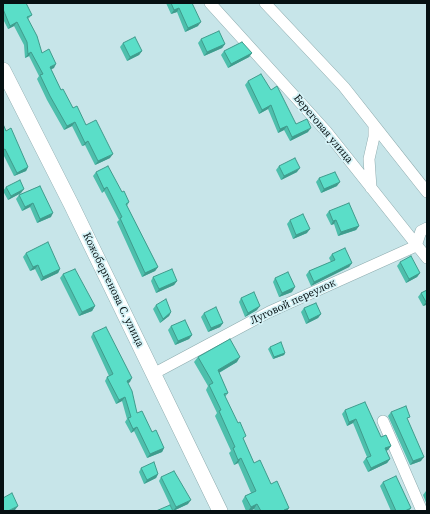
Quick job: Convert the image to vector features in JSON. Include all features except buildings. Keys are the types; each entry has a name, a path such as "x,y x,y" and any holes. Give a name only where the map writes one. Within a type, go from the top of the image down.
{"main road":[{"name":"Кожобергенова С. улица","path":"3,70 71,204 220,511"}],"street":[{"path":"265,3 344,87 427,192"},
{"name":"Береговая улица","path":"212,4 326,131 427,258"},
{"path":"371,188 369,159 374,137 374,125"},
{"path":"416,246 421,231 427,228"},
{"name":"Луговой переулок","path":"153,374 269,312 416,246"},
{"path":"383,420 422,511"}]}
